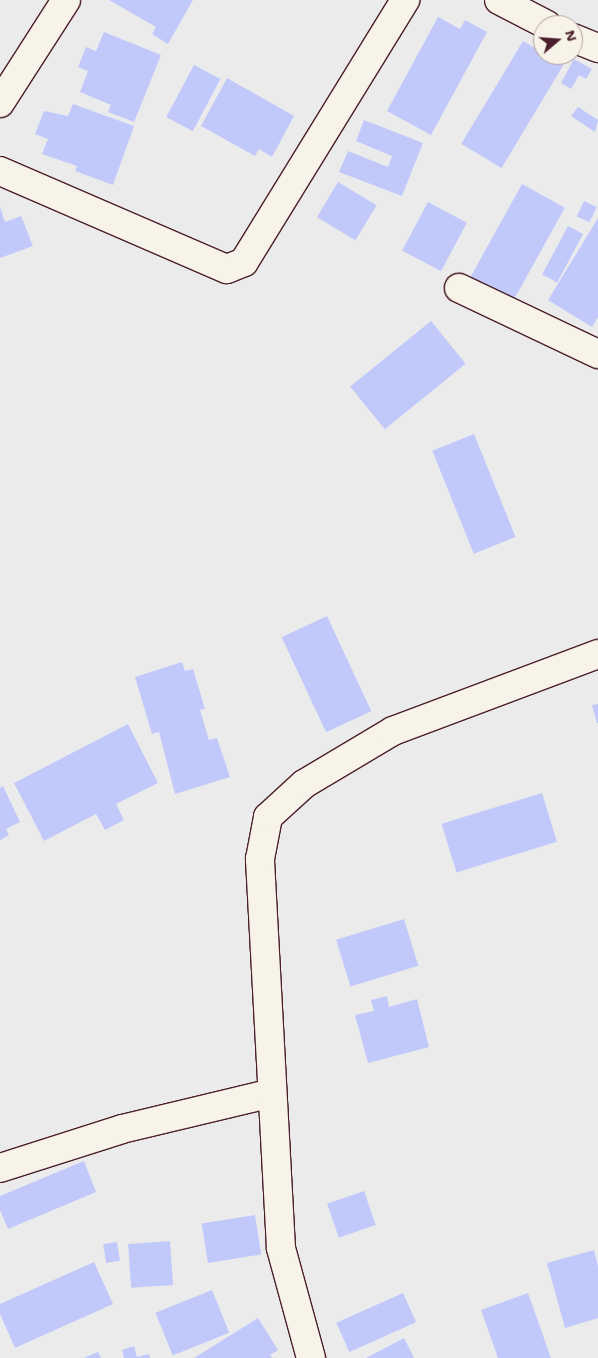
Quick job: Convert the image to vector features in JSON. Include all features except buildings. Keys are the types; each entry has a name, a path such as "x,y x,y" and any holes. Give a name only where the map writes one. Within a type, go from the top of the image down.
{"street":[{"path":"0,103 66,0"},
{"path":"0,171 227,269 244,262 405,0"},
{"path":"499,0 533,18"},
{"path":"583,42 598,48"},
{"path":"459,288 598,354"},
{"path":"311,1358 281,1248 260,859 268,817 304,784 393,731 598,654"},
{"path":"0,1168 122,1129 272,1093"}]}
